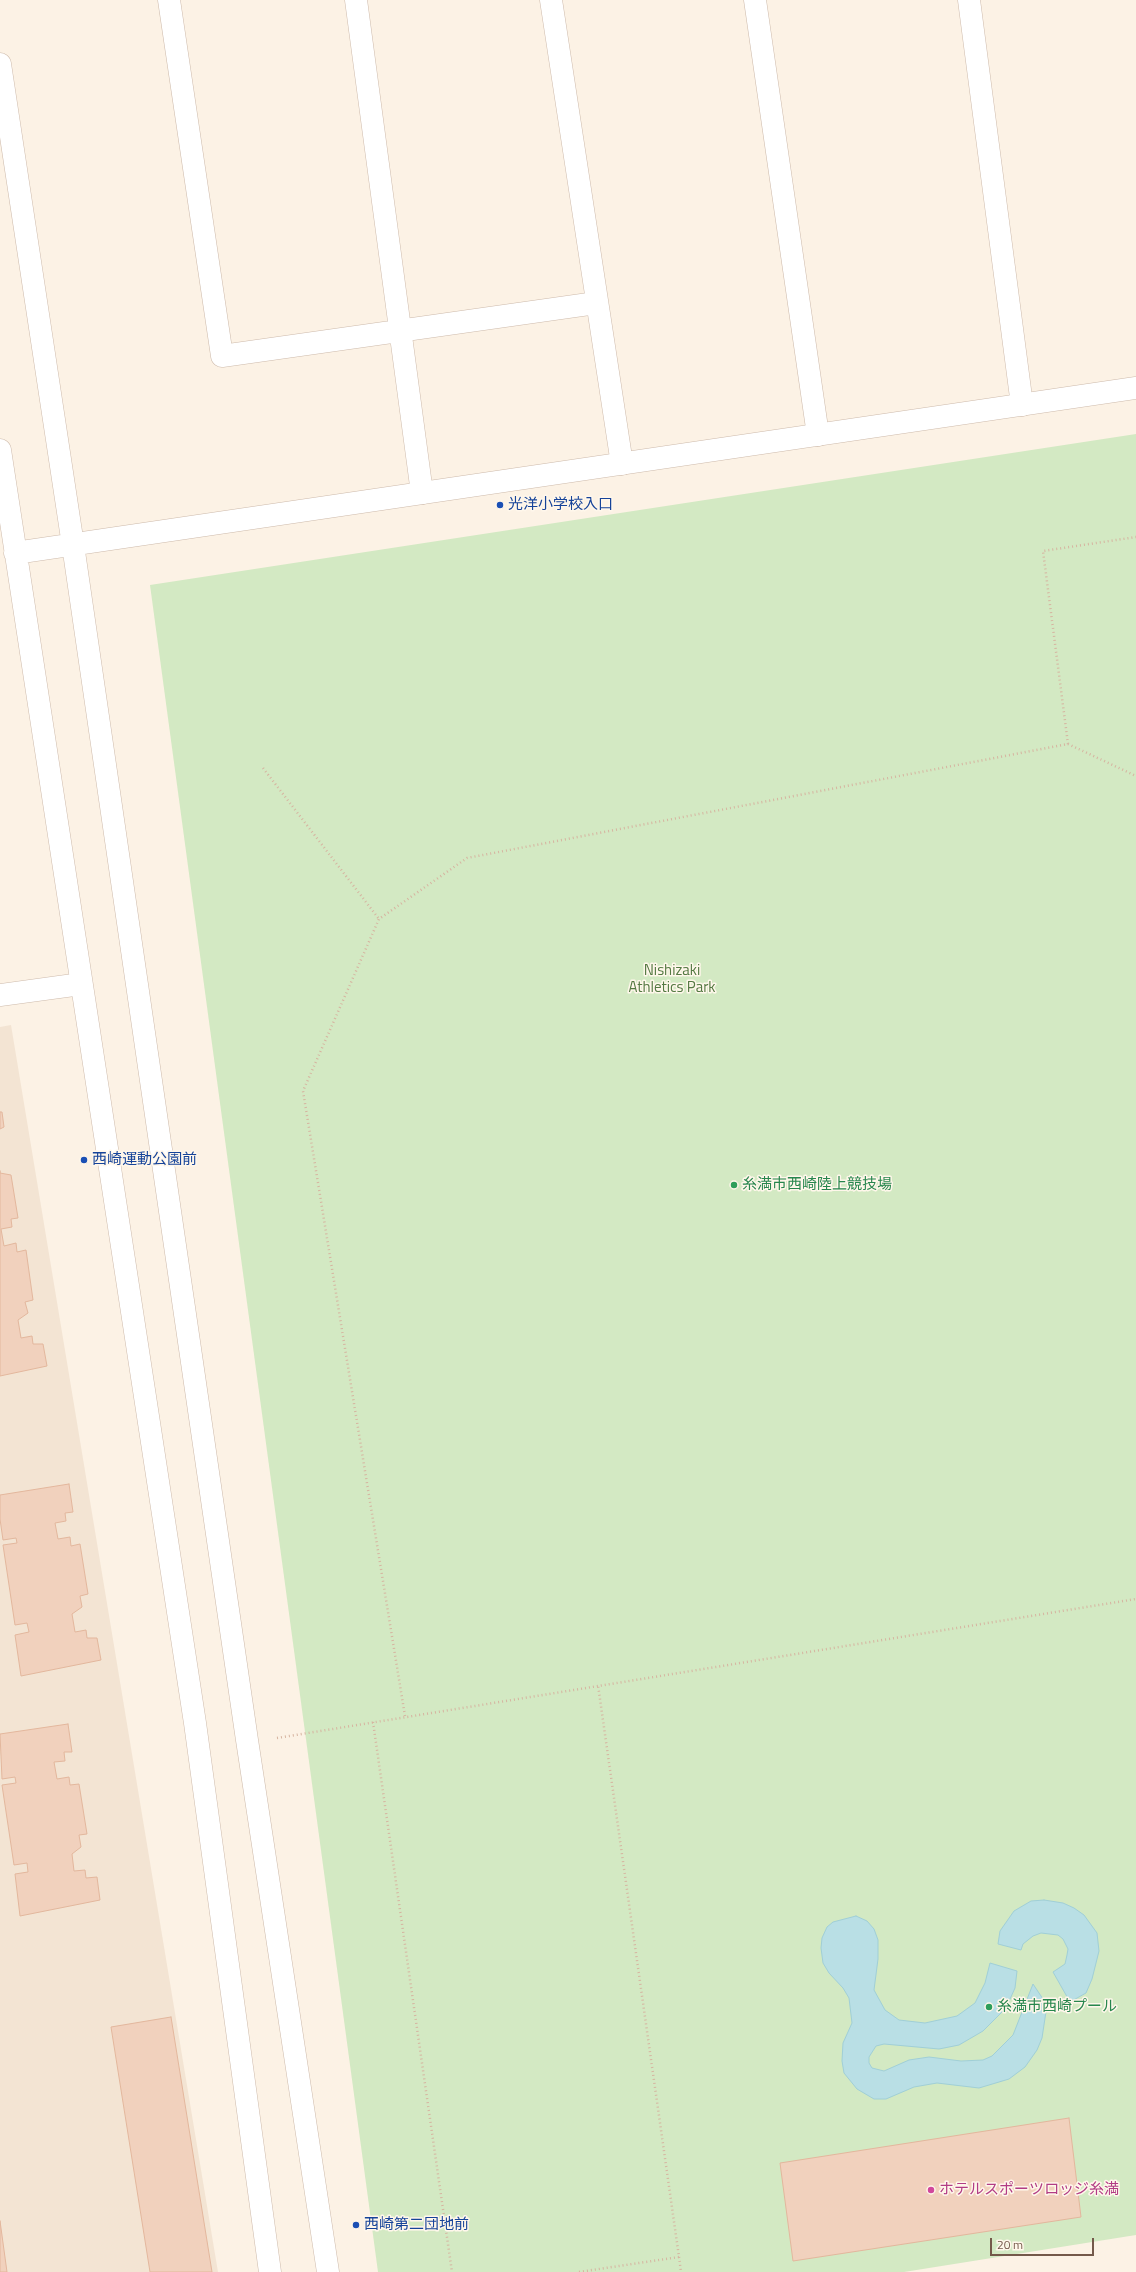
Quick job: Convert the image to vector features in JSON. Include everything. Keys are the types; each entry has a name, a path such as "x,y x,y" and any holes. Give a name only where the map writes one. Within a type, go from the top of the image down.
{"street":[{"path":"169,0 222,356 596,303"},
{"path":"356,0 422,493"},
{"path":"551,0 596,303 622,464"},
{"path":"755,0 818,435"},
{"path":"969,0 1022,405"},
{"path":"0,64 73,545 247,1740 328,2272"},
{"path":"15,553 1136,388"},
{"path":"0,450 195,1723 270,2272"},
{"path":"0,995 81,984"}],"path":[{"path":"1068,744 1043,551 1136,536"},
{"path":"405,1716 303,1091 379,919 467,858 1068,744 1136,776"},
{"path":"263,768 379,919"},
{"path":"247,1740 277,1738 598,1684 1136,1599"},
{"path":"598,1684 681,2272"},
{"path":"373,1722 452,2272"},
{"path":"579,2272 678,2257"}],"shaded area":[{"path":"11,1025 218,2272 0,2272 0,1027"}],"green space":[{"name":"Nishizaki Athletics Park","path":"1136,434 1136,2235 904,2272 378,2272 150,585"}],"water":[{"path":"1044,1900 1063,1903 1074,1908 1084,1915 1097,1933 1099,1951 1092,1979 1086,1993 1070,2002 1053,1972 1065,1964 1068,1949 1063,1939 1058,1935 1041,1933 1033,1936 1023,1944 1021,1950 998,1944 1000,1931 1014,1911 1031,1901"},
{"name":"糸満市西崎プール","path":"856,1916 867,1921 874,1929 878,1940 878,1959 874,1990 885,2010 899,2020 925,2023 957,2016 975,2003 985,1983 990,1963 1017,1971 1015,1988 1006,2008 983,2031 959,2045 939,2049 884,2044 876,2046 869,2057 869,2063 872,2068 884,2071 909,2060 929,2057 961,2061 983,2060 992,2056 1013,2035 1033,1984 1047,2005 1042,2038 1037,2050 1025,2067 1009,2079 979,2088 937,2083 914,2087 886,2099 874,2099 857,2089 844,2073 842,2061 843,2043 852,2023 849,1998 823,1963 821,1948 822,1938 827,1927 833,1922"}],"building":[{"path":"0,1112 2,1112 4,1127 0,1129"},
{"path":"0,1173 11,1175 18,1218 11,1219 12,1227 1,1229 4,1246 16,1243 17,1252 26,1250 33,1300 25,1302 28,1313 18,1320 21,1338 32,1336 33,1344 43,1344 47,1366 0,1376"},
{"path":"69,1484 73,1512 65,1513 66,1521 55,1523 58,1539 70,1537 71,1546 80,1544 88,1594 80,1596 82,1607 72,1614 75,1632 86,1630 87,1638 97,1638 101,1660 21,1676 15,1635 29,1632 27,1623 15,1625 3,1545 17,1543 16,1538 3,1540 0,1519 0,1495"},
{"path":"68,1724 72,1752 64,1752 65,1761 54,1762 57,1779 69,1777 70,1785 79,1784 87,1834 79,1835 81,1847 72,1854 74,1871 85,1870 86,1878 97,1877 100,1900 20,1916 15,1874 28,1872 27,1863 14,1865 2,1785 16,1783 15,1777 2,1779 0,1734"},
{"path":"171,2017 212,2272 150,2272 111,2027"},
{"name":"ホテルスポーツロッジ糸満","path":"1069,2118 1081,2217 793,2261 780,2163"},
{"path":"0,2221 7,2272 0,2272"}],"place":[{"name":"光洋小学校入口","path":"500,505"},
{"name":"西崎運動公園前","path":"84,1160"},
{"name":"糸満市西崎陸上競技場","path":"734,1185"},
{"name":"糸満市西崎プール","path":"989,2007"},
{"name":"ホテルスポーツロッジ糸満","path":"931,2190"},
{"name":"西崎第二団地前","path":"356,2225"}]}
